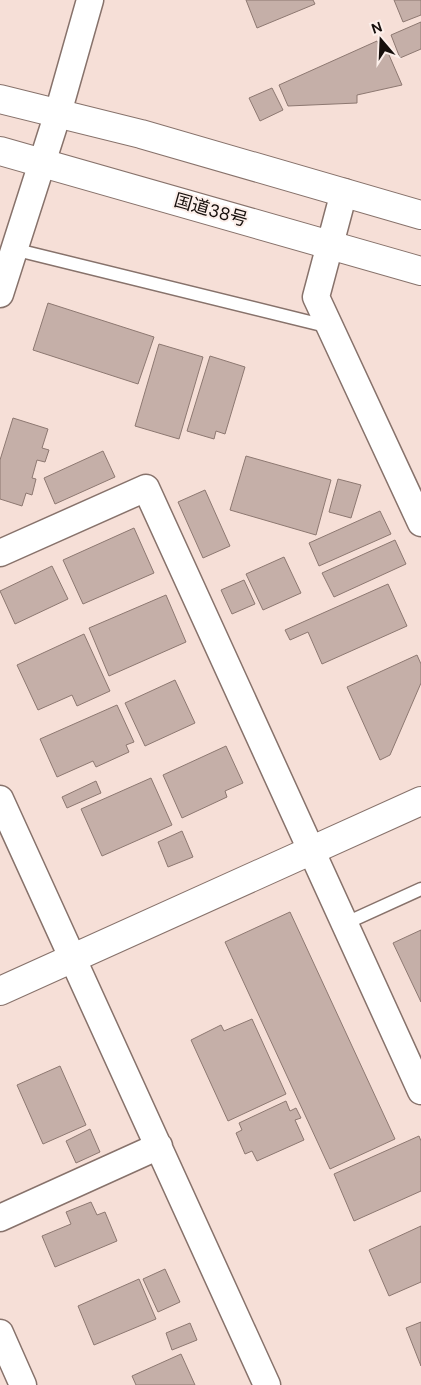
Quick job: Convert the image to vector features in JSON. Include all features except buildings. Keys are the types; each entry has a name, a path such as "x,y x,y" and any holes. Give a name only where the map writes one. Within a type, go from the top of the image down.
{"main road":[{"path":"0,99 58,113 421,214"},
{"name":"国道38号","path":"0,151 125,185 421,272"},
{"path":"0,991 312,852 421,801"}],"street":[{"path":"0,294 8,256 58,113 90,0"},
{"path":"344,192 316,297 421,523"},
{"path":"0,553 146,488 421,1091"},
{"path":"0,799 267,1385"},
{"path":"0,1218 159,1146"},
{"path":"0,1334 23,1385"}],"lane":[{"path":"8,256 330,328"},
{"path":"344,924 421,889"}]}
